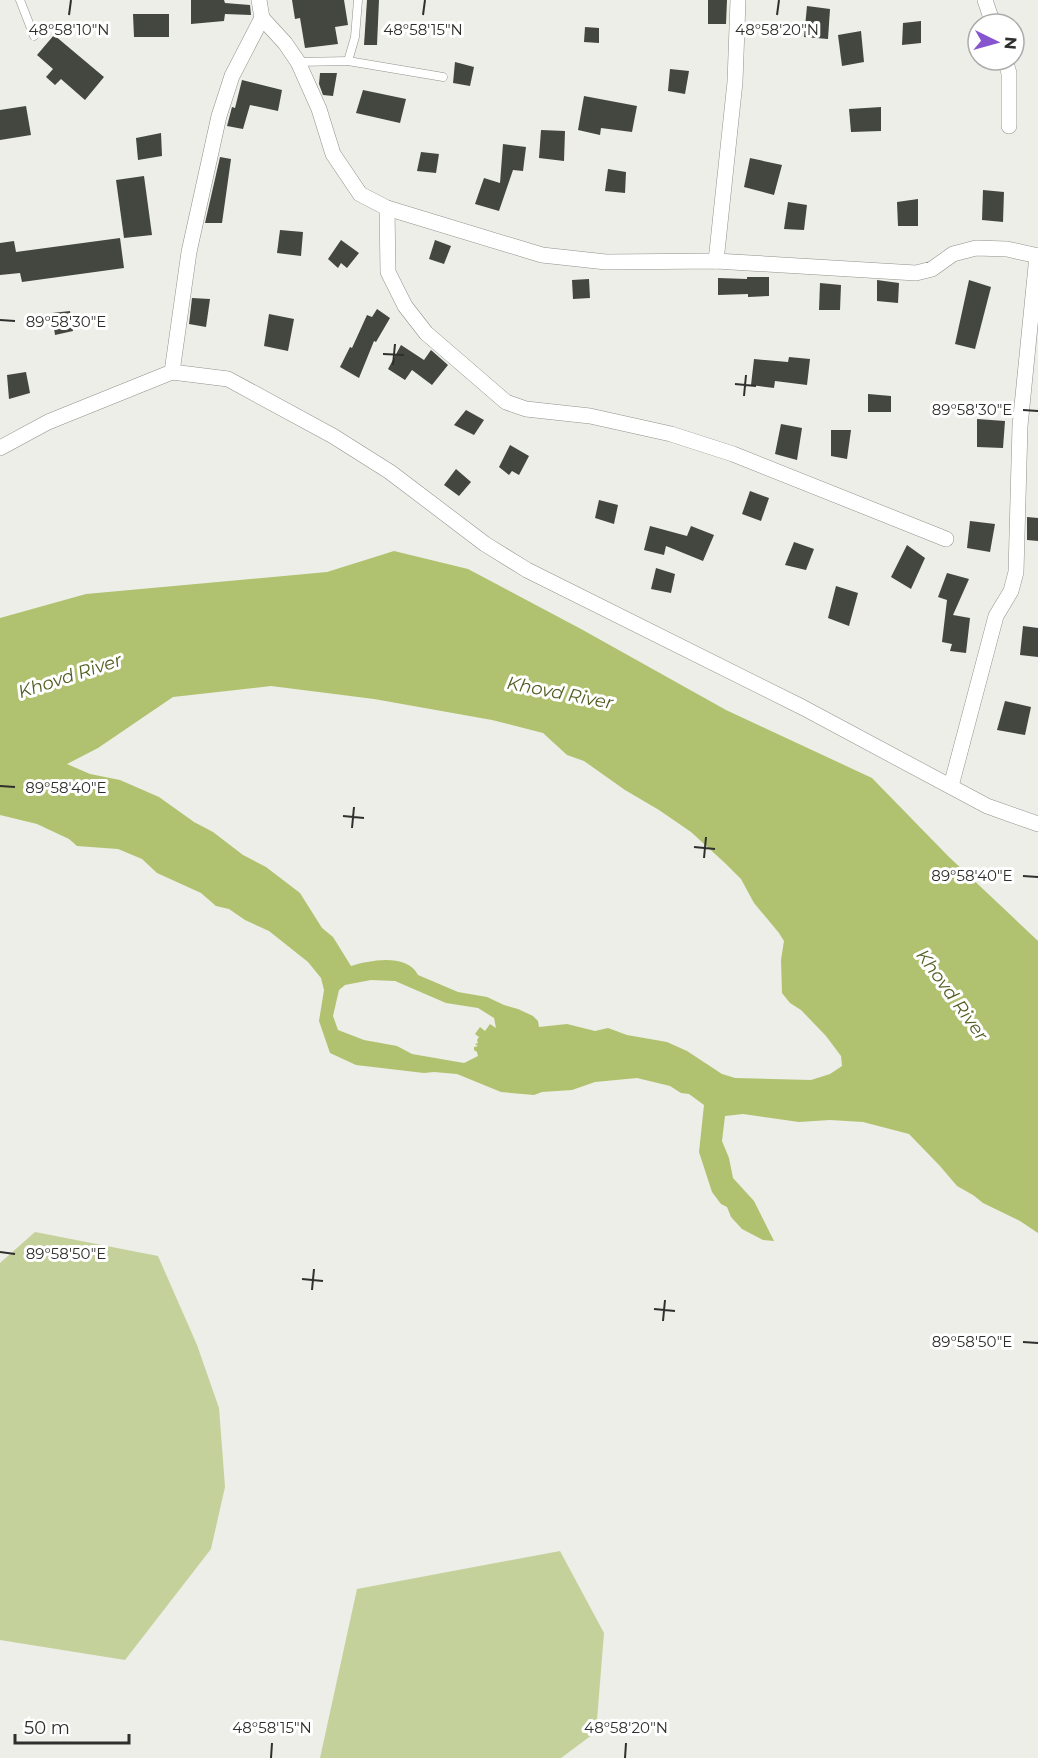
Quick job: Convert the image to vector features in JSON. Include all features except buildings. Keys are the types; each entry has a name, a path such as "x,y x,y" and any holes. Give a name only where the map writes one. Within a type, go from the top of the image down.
{"street":[{"path":"172,372 189,252 219,116 232,76 261,18 259,0"},
{"path":"716,261 735,82 738,0"},
{"path":"261,18 285,43 298,62 319,109 333,154 360,194 387,208 542,255 606,262 716,261 916,273 932,269 953,254 976,248 1007,249 1037,256 1020,426 1016,572 1011,591 996,616 951,786"},
{"path":"1009,72 1009,126"},
{"path":"387,208 388,272 405,306 426,333 506,402 526,409 590,416 671,434 733,454 946,539"},
{"path":"0,448 48,422 172,372 228,379 333,436 390,472 485,544 526,570 801,707 987,806 1038,824"}],"lane":[{"path":"20,0 34,36"},
{"path":"348,60 356,37 358,0"},
{"path":"298,62 348,60 443,77"}],"shaded area":[{"path":"35,1232 158,1256 197,1345 219,1408 225,1487 211,1549 125,1660 0,1640 0,1263"},
{"path":"560,1551 604,1633 596,1732 561,1758 320,1758 357,1589"}],"water":[{"name":"Khovd River","path":"394,551 468,569 726,710 872,778 948,856 1038,941 1038,1233 957,1186 909,1134 863,1122 830,1120 799,1122 743,1114 725,1116 722,1141 729,1158 733,1178 754,1201 774,1241 763,1240 742,1229 731,1217 727,1207 721,1204 712,1192 699,1152 704,1105 689,1094 681,1093 670,1086 637,1078 595,1082 572,1090 542,1092 534,1095 501,1092 457,1074 424,1073 356,1065 330,1053 319,1021 324,990 321,978 308,962 269,931 245,920 229,909 216,906 201,893 157,873 142,859 118,849 77,846 69,839 37,824 0,815 0,618 86,594 327,572","holes":["271,686 374,699 492,720 543,733 567,755 584,761 625,790 659,810 691,832 741,879 754,903 784,941 781,960 782,993 826,1036 841,1056 842,1066 830,1074 811,1080 735,1078 722,1074 687,1051 667,1042 627,1035 608,1028 595,1031 567,1024 539,1027 538,1021 533,1016 487,997 458,992 418,975 406,963 378,960 351,966 333,937 322,928 300,893 266,867 243,855 213,832 194,822 159,797 120,780 90,774 67,764 98,748 173,697","371,980 395,981 446,1003 478,1008 494,1018 496,1028 490,1024 485,1031 480,1027 475,1034 479,1037 478,1043 475,1044 478,1046 474,1047 478,1056 464,1063 412,1054 397,1046 364,1040 338,1030 333,1016 339,990 345,985"]}]}
